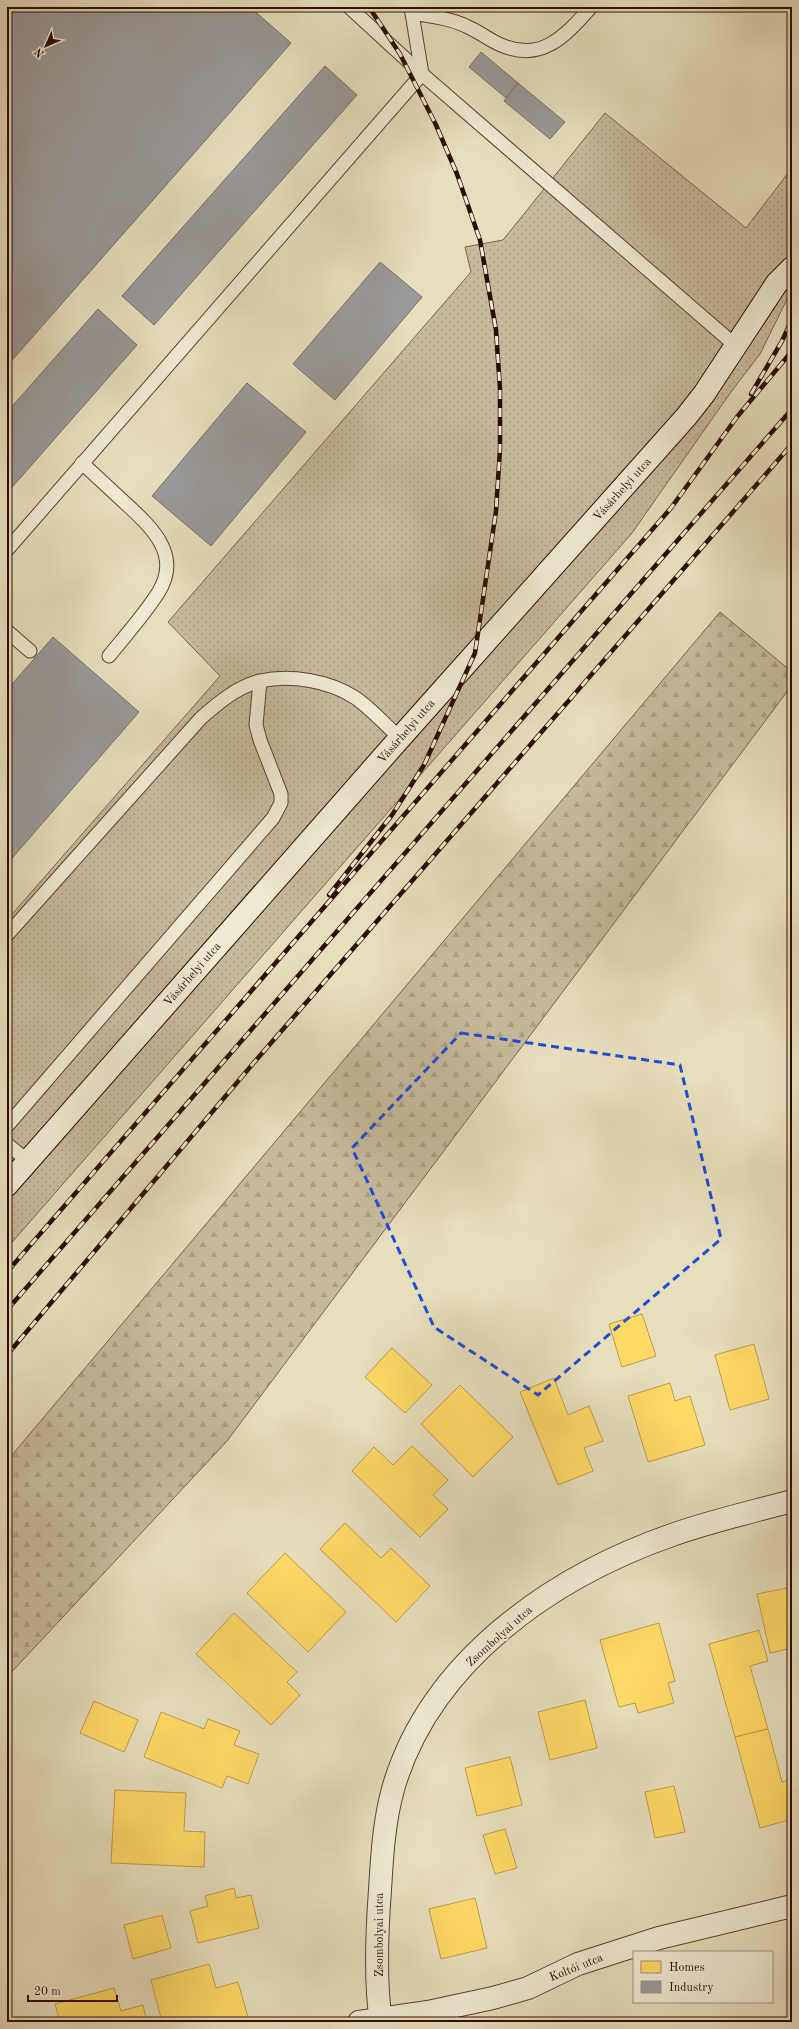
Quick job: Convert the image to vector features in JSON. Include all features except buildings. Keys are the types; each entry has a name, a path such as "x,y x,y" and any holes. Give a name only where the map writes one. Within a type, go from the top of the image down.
{"street":[{"name":"Vásárhelyi utca","path":"7,1185 400,738 686,417 736,346 777,283 792,268"},
{"name":"Zsombolyai utca","path":"381,2020 378,1919 382,1846 393,1789 414,1738 441,1692 478,1651 531,1606 591,1569 672,1535 792,1501"},
{"name":"Koltói utca","path":"359,2022 428,2012 493,1998 528,1988 578,1964 659,1938 792,1906"}],"lane":[{"path":"349,7 422,74 736,346"},
{"path":"422,74 412,10 461,24 501,45 516,49 535,50 555,43 572,29 592,7"},
{"path":"7,550 422,74"},
{"path":"82,463 150,526 163,545 167,558 165,575 158,593 109,656"},
{"path":"7,630 30,650"},
{"path":"7,935 201,718 232,694 260,681 278,679 302,680 326,684 354,697 400,738"},
{"path":"7,1126 273,818 281,803 281,794 260,740 256,725 260,681"},
{"path":"7,1144 28,1161"}],"highlighted area":[{"path":"461,1033 680,1065 721,1239 538,1395 434,1327 352,1148"}],"green space":[{"path":"605,113 746,228 792,168 792,289 760,354 731,392 632,533 7,1248 7,920 220,676 168,622 471,272 465,247 503,240"},
{"path":"720,612 792,672 792,685 227,1441 7,1677 7,1461"}],"railway":[{"path":"329,895 392,815 424,765 475,653 496,511 500,449 500,389 496,330 480,240 457,174 436,125 400,54 369,7"},
{"path":"751,394 782,341 792,319"},
{"path":"7,1272 671,508 737,417 792,351"},
{"path":"7,1310 792,409"},
{"path":"7,1355 251,1066 792,444"}]}
